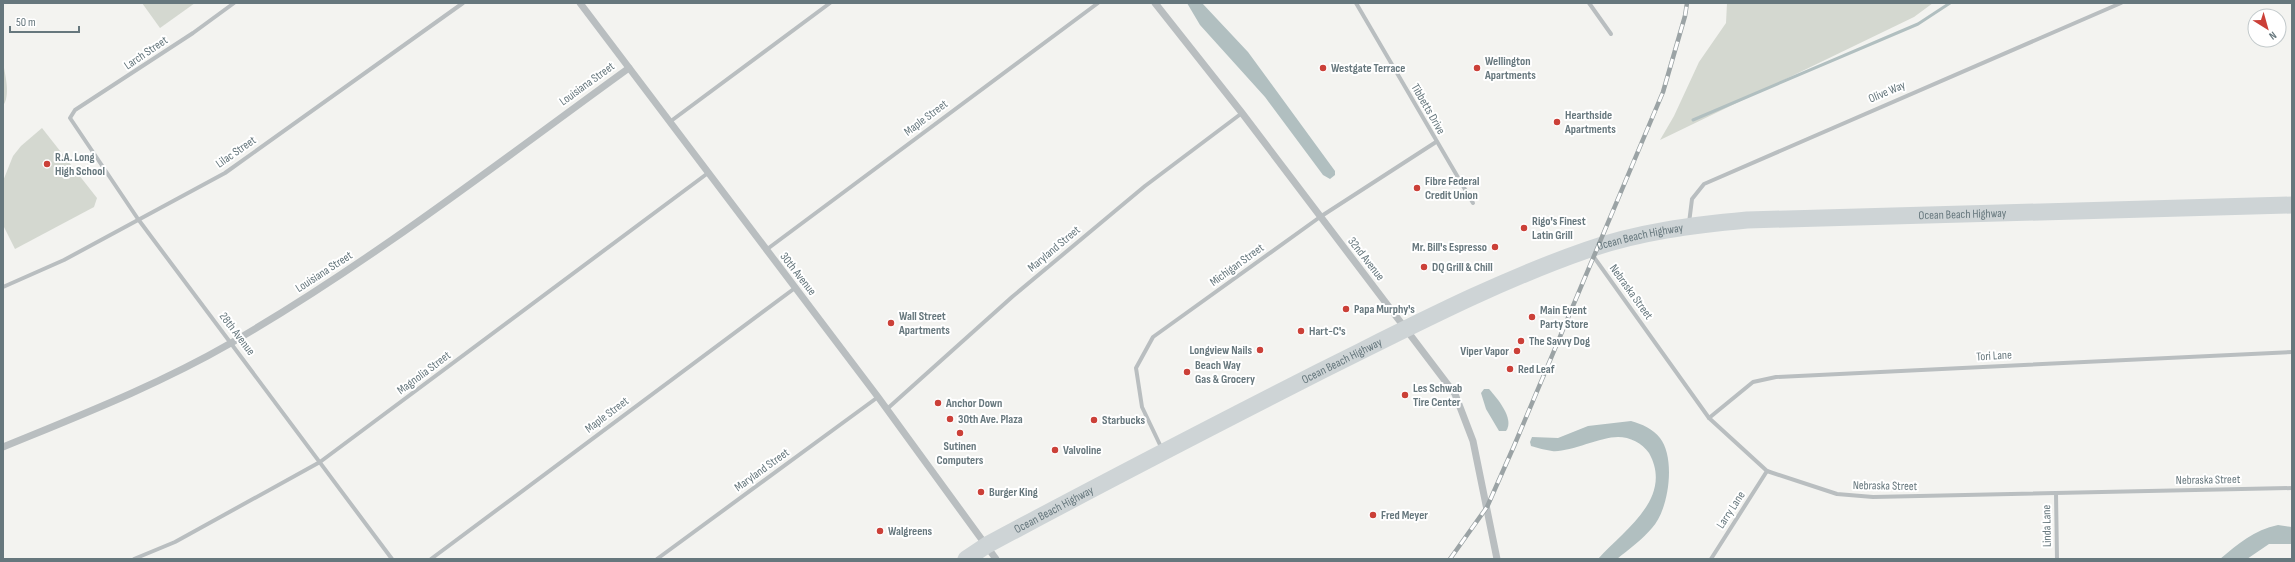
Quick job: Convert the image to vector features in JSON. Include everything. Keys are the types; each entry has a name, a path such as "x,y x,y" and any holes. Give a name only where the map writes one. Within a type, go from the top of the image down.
{"main road":[{"name":"Ocean Beach Highway","path":"966,559 991,552 1163,451 1406,328 1512,280 1589,249 1689,225 1747,220 2292,205"}],"street":[{"name":"Larch Street","path":"70,118 75,110 193,33 234,3"},
{"name":"Lilac Street","path":"3,287 64,260 225,173 463,3"},
{"name":"30th Avenue","path":"580,3 671,121 708,173 887,409 991,552"},
{"path":"671,121 830,3"},
{"name":"Maple Street","path":"766,250 1098,3"},
{"name":"32nd Avenue","path":"1155,3 1242,113 1455,394 1464,413 1474,441 1497,559"},
{"name":"Tibbetts Drive","path":"1356,3 1473,203"},
{"path":"1589,3 1611,34"},
{"name":"Olive Way","path":"1689,225 1692,199 1704,184 2122,3"},
{"name":"Louisiana Street","path":"3,447 144,389 231,343 345,273 629,68"},
{"name":"Maryland Street","path":"887,409 1012,297 1145,186 1242,113"},
{"name":"28th Avenue","path":"70,118 138,219 392,559"},
{"name":"Michigan Street","path":"1163,451 1142,407 1136,368 1153,337 1320,217 1436,142"},
{"name":"Magnolia Street","path":"134,559 175,542 320,462 708,173"},
{"name":"Nebraska Street","path":"1589,249 1709,418 1767,471 1837,494 1873,497 2292,488"},
{"name":"Maple Street","path":"431,559 795,288"},
{"name":"Tori Lane","path":"1709,418 1753,382 1776,377 2292,352"},
{"name":"Maryland Street","path":"657,559 878,397"},
{"name":"Larry Lane","path":"1711,559 1767,471"},
{"name":"Linda Lane","path":"2056,493 2057,559"}],"shaded area":[{"path":"142,3 195,3 160,28"},
{"path":"1187,3 1202,3 1248,52 1335,171 1335,175 1330,179 1323,175 1265,97 1200,25"},
{"path":"1727,3 1933,3 1914,17 1660,140 1674,116 1699,62 1726,23"},
{"path":"3,62 7,96 3,106"},
{"path":"42,128 97,198 94,207 15,249 3,225 3,181 13,156 21,146"},
{"path":"1484,389 1489,389 1504,409 1508,421 1506,431 1499,431 1486,409 1481,393"},
{"path":"1631,421 1651,429 1660,438 1665,447 1669,471 1666,497 1658,520 1640,540 1617,559 1598,559 1632,525 1643,512 1651,499 1655,484 1655,469 1649,453 1646,449 1631,439 1622,437 1602,439 1559,451 1549,451 1531,446 1530,442 1532,437 1558,438 1588,426"},
{"path":"2278,525 2292,527 2292,544 2269,544 2247,559 2220,559 2254,534 2269,527"}],"waterway":[{"path":"1693,120 1918,24 1950,3"}],"railway":[{"path":"1450,559 1487,507 1514,446 1663,92 1685,16 1687,3"}],"place":[{"name":"Westgate Terrace","path":"1323,68"},
{"name":"Wellington Apartments","path":"1477,68"},
{"name":"Hearthside Apartments","path":"1557,122"},
{"name":"R.A. Long High School","path":"47,164"},
{"name":"Fibre Federal Credit Union","path":"1417,188"},
{"name":"Rigo's Finest Latin Grill","path":"1524,228"},
{"name":"Mr. Bill's Espresso","path":"1495,247"},
{"name":"DQ Grill & Chill","path":"1424,267"},
{"name":"Papa Murphy's","path":"1346,309"},
{"name":"Main Event Party Store","path":"1532,317"},
{"name":"Wall Street Apartments","path":"891,323"},
{"name":"Hart-C's","path":"1301,331"},
{"name":"The Savvy Dog","path":"1521,341"},
{"name":"Longview Nails","path":"1260,350"},
{"name":"Viper Vapor","path":"1517,351"},
{"name":"Red Leaf","path":"1510,369"},
{"name":"Beach Way Gas & Grocery","path":"1187,372"},
{"name":"Les Schwab Tire Center","path":"1405,395"},
{"name":"Anchor Down","path":"938,403"},
{"name":"30th Ave. Plaza","path":"950,419"},
{"name":"Starbucks","path":"1094,420"},
{"name":"Sutinen Computers","path":"960,433"},
{"name":"Valvoline","path":"1055,450"},
{"name":"Burger King","path":"981,492"},
{"name":"Fred Meyer","path":"1373,515"},
{"name":"Walgreens","path":"880,531"}]}
